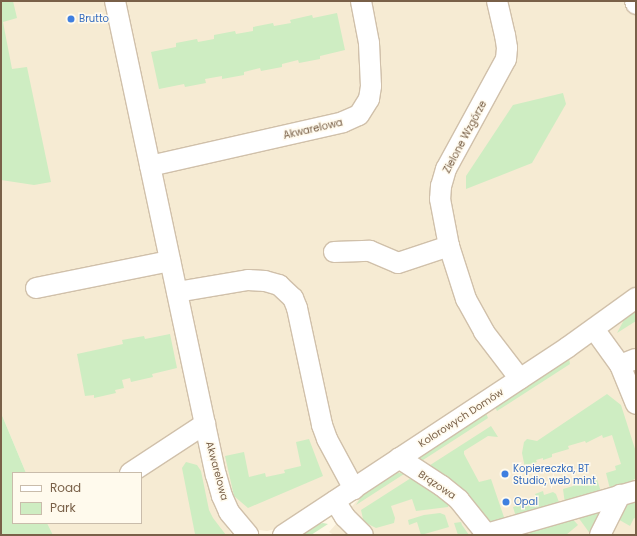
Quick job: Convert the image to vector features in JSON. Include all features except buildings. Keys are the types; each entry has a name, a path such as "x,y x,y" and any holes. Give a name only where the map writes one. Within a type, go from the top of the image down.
{"street":[{"name":"Akwarelowa","path":"115,1 205,424 222,496 229,512 248,535"},
{"name":"Akwarelowa","path":"150,166 343,122 359,115 369,99 371,86 369,42 361,1"},
{"name":"Zielone Wzgórze","path":"497,1 505,35 507,48 506,59 446,169 441,186 440,199 449,246 460,282 475,316 520,379"},
{"path":"334,252 370,251 396,269 449,246"},
{"path":"36,288 170,261"},
{"path":"177,292 248,280 265,281 279,286 293,298 297,308 322,424 327,439 354,488"},
{"name":"Kolorowych Domów","path":"283,535 520,379 594,329 636,298"},
{"path":"594,329 628,362 636,404"},
{"path":"132,472 205,424"},
{"name":"Brązowa","path":"399,458 442,486 460,500 486,535"},
{"path":"486,535 628,493"},
{"path":"600,535 628,493"},
{"path":"334,501 345,517 363,535"}],"shaded area":[{"path":"1,1 636,1 636,287 577,330 275,529 267,531 253,529 232,508 192,407 215,509 232,535 53,535 48,524 142,524 142,472 26,472 1,413"},
{"path":"636,310 636,535 334,535 329,532 363,494 491,410"}],"green space":[{"path":"1,1 13,1 17,18 3,22 12,69 27,67 51,182 34,185 1,180"},
{"path":"337,13 345,50 320,56 320,59 299,63 298,60 282,64 282,67 261,71 260,68 244,72 244,75 222,79 222,76 205,79 206,83 185,87 184,84 159,89 151,52 176,47 176,43 197,39 198,42 214,39 214,35 235,31 236,34 253,31 253,27 273,23 274,26 291,23 290,20 312,15 313,18"},
{"path":"563,93 566,104 532,163 466,189 466,176 513,105"},
{"path":"636,310 636,321 617,333 625,318"},
{"path":"170,334 177,368 152,374 153,377 131,382 130,378 122,380 124,388 115,390 116,393 94,398 94,395 85,396 77,354 123,344 122,340 144,336 145,339"},
{"path":"569,358 570,364 497,411 495,407"},
{"path":"607,394 621,405 636,452 636,478 627,484 624,483 610,489 606,473 616,470 615,466 621,464 612,435 603,438 602,435 586,443 585,441 568,446 569,449 552,454 552,457 543,460 543,458 536,460 537,462 526,465 525,468 522,453 524,442 527,439 537,441"},
{"path":"1,413 26,472 12,472 12,524 48,524 53,535 1,535"},
{"path":"486,413 488,418 420,462 420,456"},
{"path":"491,426 498,437 488,436 464,451 464,454 479,482 491,479 506,523 490,525 424,469"},
{"path":"309,439 323,476 248,508 234,496 225,456 244,452 249,477 265,473 266,477 285,473 284,470 301,466 296,442"},
{"path":"186,462 197,465 201,471 209,510 226,535 194,535 182,468"},
{"path":"396,472 404,474 356,505 363,494"},
{"path":"585,476 586,480 596,476 601,492 565,504 563,489 573,486 572,482"},
{"path":"411,478 449,504 448,507 416,511 412,499 391,506 395,518 394,523 376,528 366,523 363,519 361,510"},
{"path":"543,491 544,495 553,492 556,494 560,505 516,517 513,507 537,500 535,494"},
{"path":"636,499 636,519 634,518 630,526 616,518 624,505"},
{"path":"606,503 591,535 575,513"},
{"path":"440,513 445,515 449,527 421,535 417,522 409,525 408,520 424,515"},
{"path":"569,515 578,525 566,535 530,535 528,528"},
{"path":"461,522 469,535 458,535 454,523"},
{"path":"323,523 328,524 311,535 301,535 315,525"}],"place":[{"name":"Brutto","path":"71,19"},
{"name":"Kopiereczka, BT Studio, web mint","path":"505,474"},
{"name":"Opal","path":"506,502"}]}
